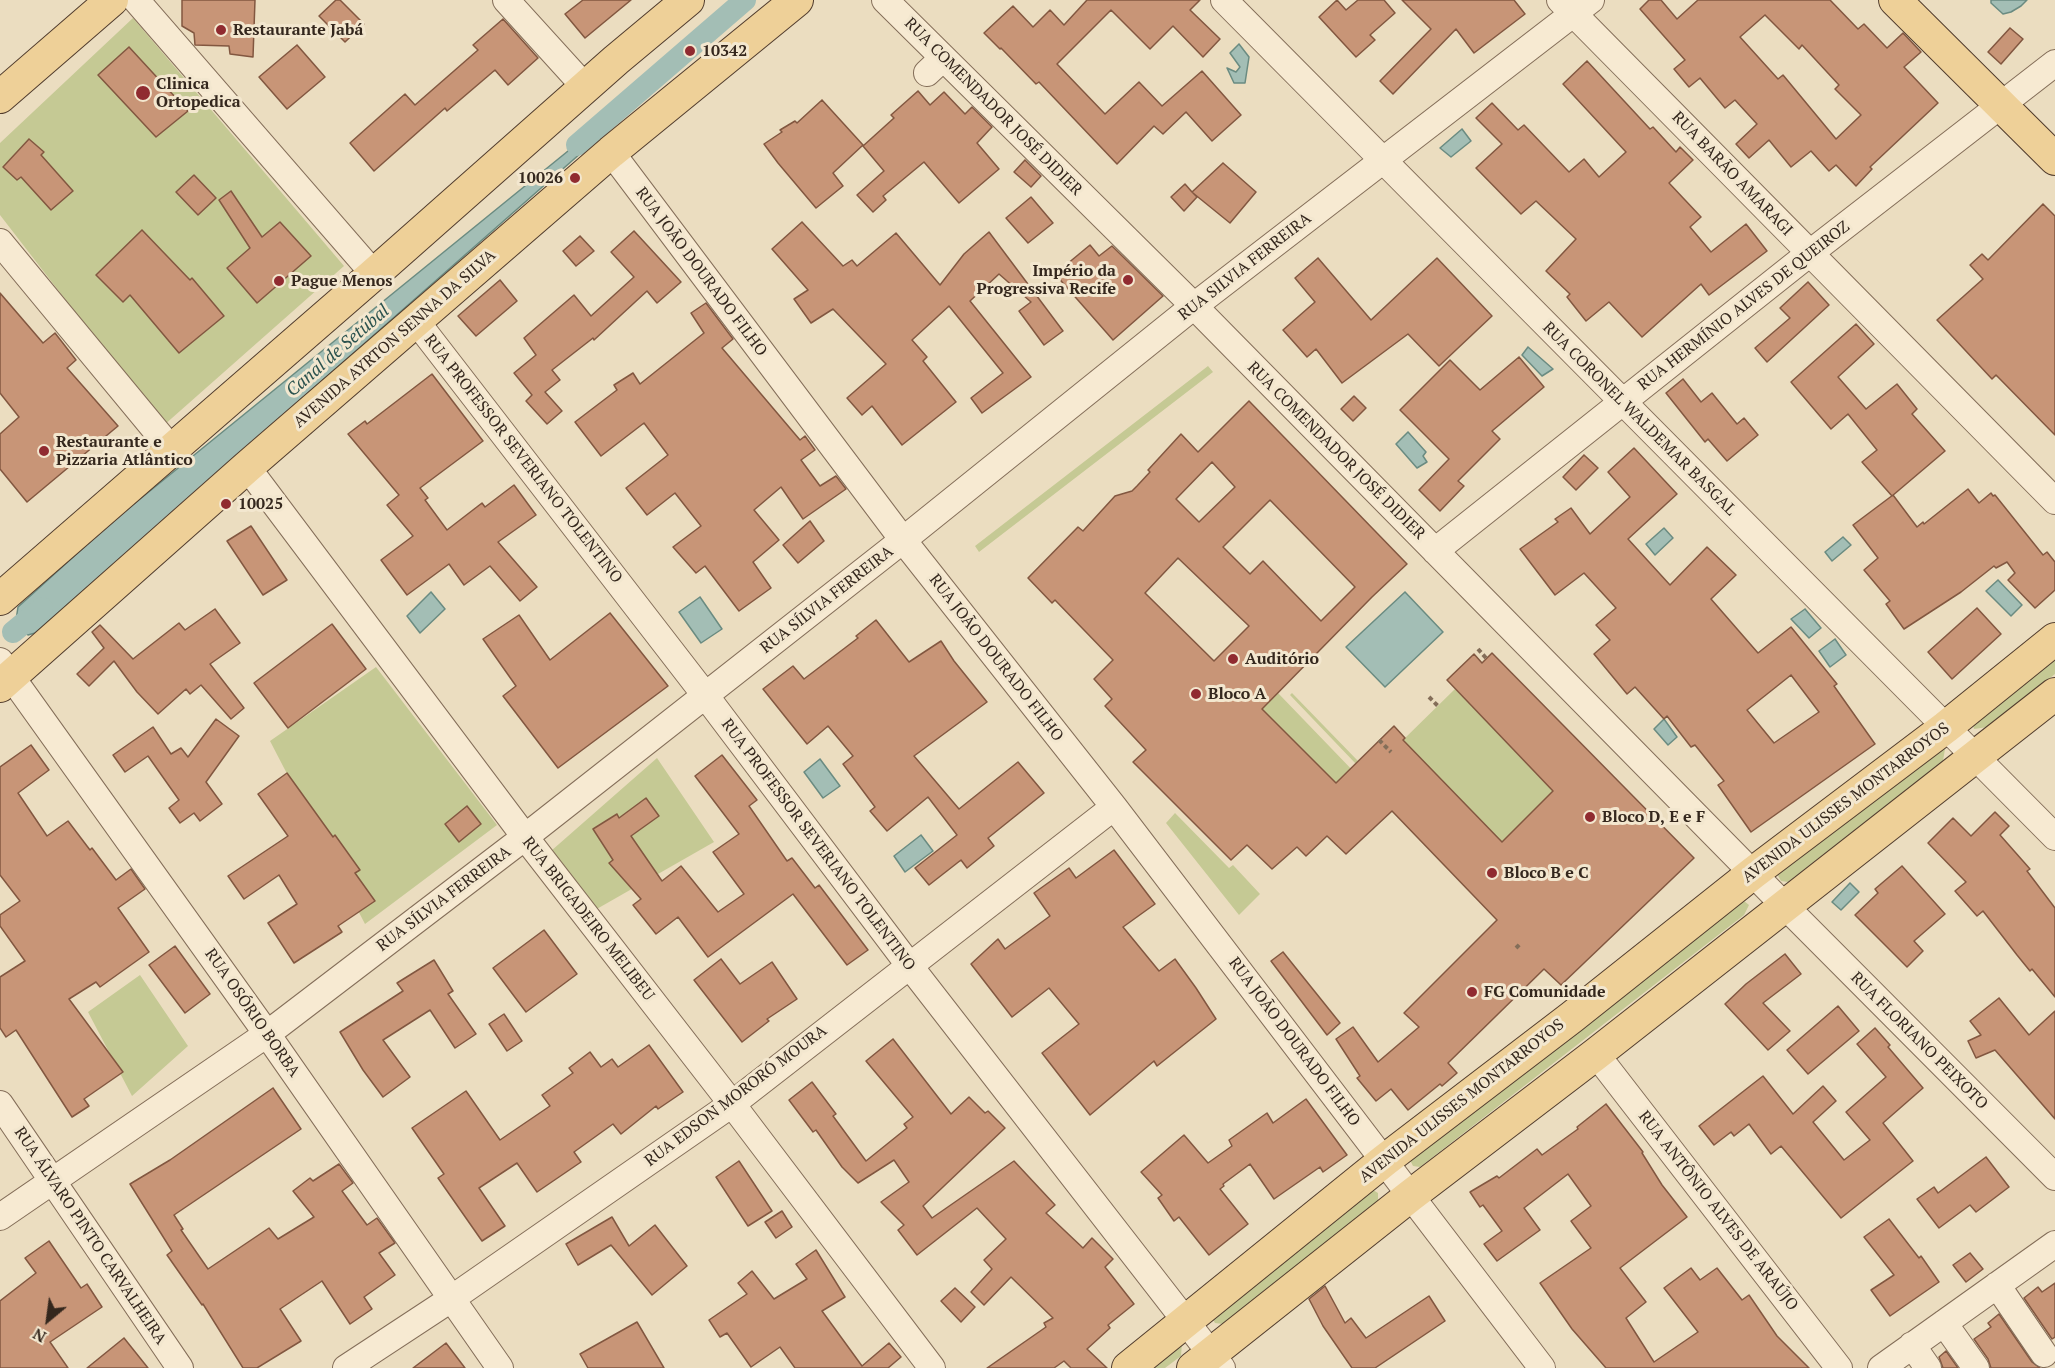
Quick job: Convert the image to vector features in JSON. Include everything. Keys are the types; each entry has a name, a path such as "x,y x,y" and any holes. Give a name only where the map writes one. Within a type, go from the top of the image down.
{"main road":[{"path":"0,97 112,0"},
{"path":"0,599 585,87 688,0"},
{"name":"AVENIDA AYRTON SENNA DA SILVA","path":"4,675 611,152 797,0"},
{"path":"1894,0 2055,159"},
{"name":"AVENIDA ULISSES MONTARROYOS","path":"1128,1368 1385,1160 1572,1017 1753,873 1946,727 2055,639"},
{"path":"1209,1363 1410,1196 1596,1054 2055,694"}],"street":[{"path":"136,0 374,274"},
{"path":"506,0 585,87"},
{"name":"RUA COMENDADOR JOSÉ DIDIER","path":"885,0 935,65 1194,306 1218,343 1435,551 1784,905"},
{"name":"RUA CORONEL WALDEMAR BASGAL","path":"1224,0 2055,837"},
{"name":"RUA SILVIA FERREIRA","path":"903,540 1194,306 1383,161 1575,4"},
{"name":"RUA BARÃO AMARAGI","path":"1575,4 1810,253 2055,501"},
{"name":"RUA HERMÍNIO ALVES DE QUEIROZ","path":"1435,551 1810,253 2055,63"},
{"name":"RUA JOÃO DOURADO FILHO","path":"611,152 903,540 1114,807 1542,1368"},
{"path":"0,242 172,450"},
{"name":"RUA PROFESSOR SEVERIANO TOLENTINO","path":"416,321 705,695 909,965 1186,1321 1209,1363"},
{"name":"RUA BRIGADEIRO MELIBEU","path":"247,467 525,837 732,1104 932,1368"},
{"name":"RUA SÍLVIA FERREIRA","path":"0,1217 267,1034 525,837 903,540"},
{"name":"RUA OSÓRIO BORBA","path":"4,675 267,1034 501,1368"},
{"name":"RUA EDSON MORORÓ MOURA","path":"346,1368 451,1299 732,1104 1114,807"},
{"name":"RUA FLORIANO PEIXOTO","path":"1784,905 2055,1177"},
{"name":"RUA ANTÔNIO ALVES DE ARAÚJO","path":"1596,1054 1839,1368"},
{"name":"RUA ÁLVARO PINTO CARVALHEIRA","path":"0,1104 180,1368"},
{"path":"1881,1368 2055,1244"},
{"path":"1997,1285 2044,1354"},
{"path":"1944,1323 1976,1368"},
{"path":"1912,1345 1928,1368"}],"path":[{"path":"1478,649 1486,658"},
{"path":"1429,697 1438,706"},
{"path":"1380,740 1391,752"}],"green space":[{"path":"133,18 344,266 163,426 0,215 0,143"},
{"path":"1208,366 1213,372 979,552 975,546"},
{"path":"2055,652 2055,674 1988,727 1974,729 1972,721"},
{"path":"376,667 497,825 365,924 270,741"},
{"path":"1455,689 1553,791 1502,842 1403,740"},
{"path":"1278,693 1357,775 1343,790 1262,709"},
{"path":"1292,693 1358,761 1356,764 1290,695"},
{"path":"1934,746 1945,749 1943,761 1788,882 1781,881 1776,872"},
{"path":"657,758 714,842 595,910 551,851"},
{"path":"1175,813 1229,868 1233,865 1260,894 1239,915 1166,823"},
{"path":"1744,901 1749,905 1744,915 1420,1167 1413,1166 1410,1160 1734,905"},
{"path":"140,975 188,1046 132,1096 88,1012"},
{"path":"1373,1190 1378,1193 1378,1201 1223,1324 1215,1323 1211,1316 1365,1191"},
{"path":"1182,1343 1181,1356 1165,1368 1142,1368"}],"water":[{"path":"747,0 755,0 35,633 28,635 18,628 16,620 18,607 113,521 600,125"},
{"path":"1991,0 2027,0 2011,12 2003,14 1991,3"},
{"path":"1239,44 1249,57 1245,83 1234,83 1227,68 1236,72 1240,67 1230,53"},
{"path":"1462,129 1471,141 1451,157 1440,148"},
{"path":"1528,347 1553,369 1542,376 1522,355"},
{"path":"1408,432 1426,452 1423,456 1427,462 1417,468 1396,444"},
{"path":"1664,528 1673,538 1655,555 1646,544"},
{"path":"1843,537 1851,545 1832,561 1825,552"},
{"path":"1998,580 2022,605 2011,616 1986,591"},
{"path":"431,592 445,609 420,633 407,616"},
{"path":"1405,592 1443,632 1385,687 1346,647"},
{"path":"700,597 722,629 701,643 679,612"},
{"path":"1805,609 1821,628 1809,638 1791,619"},
{"path":"1835,639 1846,655 1830,667 1819,651"},
{"path":"1664,719 1677,737 1668,745 1654,729"},
{"path":"820,759 840,786 823,798 804,772"},
{"path":"921,835 933,851 905,872 894,856"},
{"path":"1850,883 1859,892 1841,910 1832,902"}],"building":[{"name":"Restaurante Jabá","path":"182,0 255,0 253,57 230,54 229,46 195,45 194,33 182,26"},
{"path":"336,0 340,0 364,24 345,42 319,16"},
{"path":"583,0 631,0 585,38 565,14"},
{"path":"1087,0 1200,0 1190,10 1220,39 1203,57 1173,26 1150,49 1111,10 1057,64 1105,114 1139,82 1162,106 1202,71 1241,115 1212,141 1186,112 1163,134 1154,126 1117,164 1039,82 1036,84 984,33 1013,6 1033,27 1050,10 1064,25"},
{"path":"1337,0 1346,10 1358,0 1384,0 1395,13 1370,35 1375,40 1356,57 1319,17"},
{"path":"1402,0 1514,0 1525,14 1474,53 1456,29 1393,94 1380,81 1431,29"},
{"path":"1649,0 1661,0 1677,19 1698,0 1830,0 1858,29 1864,24 1887,48 1903,33 1921,52 1904,67 1938,103 1870,167 1872,169 1856,186 1836,165 1829,171 1811,151 1791,167 1769,140 1749,158 1736,144 1757,124 1735,100 1725,108 1700,78 1689,87 1674,69 1685,60 1640,9","holes":["1765,15 1799,49 1802,45 1839,85 1835,89 1861,115 1836,139 1783,75 1778,79 1740,37"]},
{"path":"503,19 538,58 508,85 495,70 447,111 445,108 374,171 350,143 405,94 415,105 478,50 473,45"},
{"path":"2010,28 2023,39 2001,64 1988,52"},
{"path":"297,45 325,77 287,109 259,77"},
{"name":"Clinica Ortopedica","path":"129,47 188,111 156,137 98,75"},
{"path":"1587,61 1650,129 1653,127 1676,152 1680,147 1693,160 1669,183 1701,217 1690,227 1711,252 1746,224 1767,251 1709,295 1701,284 1642,337 1609,302 1586,321 1567,297 1570,294 1546,271 1576,239 1536,201 1521,214 1476,168 1502,144 1476,118 1492,103 1518,130 1524,125 1569,172 1584,159 1599,177 1626,152 1563,84"},
{"path":"918,91 930,105 944,92 965,114 972,107 992,127 977,143 999,169 959,203 924,162 883,196 886,200 873,212 857,195 884,171 863,146 894,118 891,115"},
{"path":"822,100 863,145 833,173 843,186 816,208 764,144 782,132 780,130 795,121 797,123"},
{"path":"29,139 44,152 41,155 73,191 51,210 21,177 17,180 3,167"},
{"path":"1025,160 1041,176 1031,187 1014,172"},
{"path":"1223,163 1256,192 1230,223 1193,193 1197,197 1184,211 1171,197 1185,184 1192,192"},
{"path":"194,175 216,198 198,215 176,192"},
{"path":"231,191 262,237 280,222 311,256 257,303 227,268 250,248 219,200"},
{"path":"1031,197 1053,223 1028,243 1006,218"},
{"path":"2043,204 2055,216 2055,435 1996,375 1992,379 1937,320 1983,279 1970,265 1982,254 1988,260"},
{"path":"802,222 843,266 852,260 857,266 896,233 940,285 964,254 989,232 1063,331 1044,345 1019,311 1031,302 999,274 970,301 1031,377 982,413 971,398 1003,373 949,306 912,340 927,357 923,361 956,402 902,445 872,406 862,415 847,398 886,364 833,309 811,323 794,299 808,290 772,249"},
{"path":"142,230 190,280 192,278 224,316 179,353 130,295 123,302 96,275"},
{"path":"634,231 681,282 657,303 647,291 594,340 593,338 552,370 560,380 545,392 562,411 547,424 526,401 532,395 514,373 536,355 524,338 574,295 591,316 634,277 611,252"},
{"path":"580,236 594,251 576,266 563,251"},
{"path":"1090,245 1099,256 1112,246 1163,296 1113,340 1055,274"},
{"path":"1318,258 1371,320 1437,258 1492,316 1439,366 1408,334 1342,383 1316,349 1307,357 1283,330 1315,302 1295,278"},
{"path":"500,280 517,301 476,336 458,316"},
{"path":"1808,282 1829,305 1767,362 1755,348 1790,318 1780,308"},
{"name":"Restaurante e Pizzaria Atlântico","path":"0,293 43,343 55,333 76,360 67,368 118,426 27,502 0,469 0,434 19,417 0,393"},
{"path":"706,303 733,339 722,348 800,440 805,436 815,450 801,460 820,486 836,476 846,489 803,519 781,487 754,510 779,540 753,562 771,588 739,611 705,566 696,573 673,547 701,526 675,493 647,515 626,488 668,455 644,423 601,456 575,422 617,390 614,385 633,373 640,384 704,333 691,313"},
{"path":"1856,324 1874,344 1838,377 1866,409 1897,384 1917,409 1912,414 1945,451 1892,496 1862,462 1877,450 1848,414 1831,429 1791,382"},
{"path":"1519,357 1544,387 1492,431 1500,439 1458,481 1464,486 1440,511 1419,490 1449,459 1400,410 1450,360 1480,390"},
{"path":"432,374 483,441 420,488 428,498 425,500 447,530 482,503 485,507 514,485 536,515 498,542 537,587 520,601 490,566 464,585 449,564 407,595 381,560 413,536 387,505 399,495 348,434 365,421 367,424"},
{"path":"1683,379 1701,402 1712,393 1737,424 1744,418 1758,435 1727,461 1708,439 1705,442 1666,393"},
{"path":"1354,396 1366,408 1353,421 1341,409"},
{"path":"1249,401 1407,564 1262,709 1336,783 1394,726 1405,738 1403,740 1502,842 1553,791 1447,680 1474,654 1482,663 1492,653 1694,858 1561,985 1544,969 1448,1063 1457,1073 1408,1110 1391,1089 1376,1101 1357,1078 1360,1076 1336,1039 1353,1027 1378,1062 1419,1027 1404,1013 1497,920 1392,811 1346,854 1327,836 1306,856 1297,847 1272,869 1247,845 1231,860 1133,762 1146,750 1105,706 1112,699 1094,679 1113,660 1055,600 1052,603 1028,578 1078,527 1083,531 1115,496 1132,491 1181,434 1198,452","holes":["1212,462 1235,487 1199,522 1176,499","1270,500 1355,587 1321,621 1263,561 1250,574 1223,547","1178,558 1249,626 1214,661 1145,593"]},
{"path":"1634,448 1677,494 1628,539 1670,585 1707,547 1736,575 1711,599 1758,653 1791,627 1837,684 1834,686 1875,744 1751,832 1718,785 1724,781 1695,745 1691,747 1667,716 1664,719 1635,687 1627,694 1594,654 1610,640 1596,625 1616,608 1584,573 1555,595 1520,549 1558,522 1555,519 1571,508 1590,534 1630,497 1608,472","holes":["1791,675 1819,712 1774,743 1747,710"]},
{"path":"1584,455 1598,468 1576,490 1563,477"},
{"path":"1968,489 1979,503 1991,493 1995,495 2043,555 2047,552 2055,562 2055,590 2035,608 2008,580 2015,573 2007,562 1996,568 1994,566 1961,592 1904,629 1886,604 1890,601 1864,570 1878,558 1853,525 1893,495 1917,527"},
{"path":"810,521 824,541 798,563 783,545"},
{"path":"251,526 287,580 263,595 227,541"},
{"path":"1977,608 2001,634 1952,679 1928,652"},
{"path":"215,609 240,643 210,664 244,708 231,719 201,685 190,694 186,689 158,714 137,692 114,661 89,686 77,674 104,648 92,632 100,625 133,659 179,623 185,630"},
{"path":"610,613 668,686 558,768 503,696 516,686 483,639 519,615 550,660"},
{"path":"876,620 909,662 941,641 987,702 914,756 959,809 1018,762 1044,793 988,838 994,846 967,868 961,860 929,885 915,868 957,835 928,797 887,831 870,811 875,807 843,764 853,756 828,726 807,744 763,689 793,666 804,679 858,638 856,636"},
{"path":"332,624 366,669 288,728 254,683"},
{"path":"216,719 239,736 206,782 222,804 200,821 194,813 180,823 169,808 179,800 148,756 125,772 113,755 153,727 171,754 181,748 188,757"},
{"path":"31,745 49,770 18,793 47,836 68,821 116,880 131,869 145,889 118,908 149,952 100,987 96,982 69,999 123,1072 84,1099 89,1106 72,1117 16,1030 6,1037 0,1028 0,977 25,961 0,926 0,915 20,901 0,875 0,767"},
{"path":"722,755 757,800 749,806 787,861 792,858 815,888 819,885 868,950 847,965 793,894 708,957 678,917 656,934 633,905 641,899 609,863 613,860 593,829 617,814 619,818 646,798 659,816 631,836 662,881 681,866 718,912 744,894 713,852 739,834 695,776"},
{"path":"287,773 360,870 355,873 375,901 338,926 342,932 294,963 268,923 297,904 279,875 244,899 228,876 288,836 258,794"},
{"path":"467,806 481,824 459,842 445,824"},
{"path":"1995,812 2009,826 2000,835 2030,869 2027,871 2055,908 2055,997 2032,969 2030,971 1983,911 1977,916 1955,891 1966,882 1928,843 1953,818 1971,836"},
{"path":"1114,850 1155,904 1123,927 1159,971 1175,959 1216,1019 1157,1066 1154,1061 1090,1115 1042,1053 1079,1024 1049,988 1012,1017 971,964 998,939 1005,949 1050,916 1034,893 1069,868 1076,878"},
{"path":"1902,866 1945,914 1914,941 1923,951 1907,967 1855,915 1878,893 1875,889"},
{"path":"544,930 577,974 526,1012 493,968"},
{"path":"175,946 210,994 185,1013 149,965"},
{"path":"1283,952 1340,1023 1327,1035 1271,961"},
{"path":"1785,954 1801,974 1763,1003 1790,1031 1768,1050 1725,1004 1746,984"},
{"path":"721,959 740,984 772,962 797,999 767,1019 769,1021 742,1042 694,980"},
{"path":"434,960 453,991 448,994 476,1034 455,1048 430,1010 383,1040 410,1077 383,1097 340,1032 403,991 397,983"},
{"path":"1999,998 2029,1035 2055,1011 2055,1119 1995,1050 1976,1058 1968,1041 1981,1035 1970,1021"},
{"path":"1838,1006 1859,1031 1808,1074 1787,1050"},
{"path":"504,1014 522,1041 507,1051 489,1024"},
{"path":"1875,1028 1923,1088 1883,1123 1913,1161 1841,1218 1781,1146 1771,1154 1749,1124 1734,1136 1731,1132 1714,1145 1699,1126 1763,1076 1793,1114 1823,1086 1836,1101 1813,1122 1844,1160 1870,1140 1846,1112 1886,1077 1857,1044"},
{"path":"893,1039 951,1114 969,1097 1005,1128 923,1206 932,1218 1014,1161 1055,1205 1046,1213 1083,1248 1092,1238 1113,1259 1105,1267 1134,1304 1108,1325 1110,1328 1087,1349 1107,1368 1071,1368 1064,1361 1054,1368 987,1368 1046,1327 1044,1323 1053,1318 1011,1277 984,1305 971,1292 992,1269 984,1260 1006,1239 977,1208 917,1255 898,1230 904,1225 881,1202 909,1182 894,1160 858,1183 842,1167 816,1130 813,1132 789,1100 812,1082 836,1114 833,1116 866,1161 907,1128 904,1124 913,1117 866,1061"},
{"path":"649,1045 683,1092 658,1109 656,1106 621,1134 613,1124 574,1152 581,1162 537,1192 517,1163 479,1188 505,1226 482,1241 438,1178 444,1174 412,1128 466,1091 500,1140 550,1106 542,1095 573,1073 569,1068 590,1052 601,1067 612,1059 618,1067"},
{"path":"273,1088 301,1129 174,1215 183,1229 181,1230 208,1269 269,1228 278,1239 314,1217 293,1191 310,1178 313,1181 339,1164 353,1183 342,1191 367,1225 377,1218 395,1243 379,1253 395,1275 364,1297 372,1309 350,1324 322,1281 280,1309 301,1341 257,1368 243,1368 203,1304 167,1255 172,1251 130,1184 170,1160"},
{"path":"1306,1099 1347,1155 1323,1172 1320,1167 1274,1199 1250,1164 1223,1184 1224,1186 1220,1189 1248,1224 1209,1255 1179,1217 1174,1221 1158,1198 1162,1195 1141,1172 1184,1135 1208,1163 1232,1146 1229,1140 1267,1113 1273,1123"},
{"path":"1606,1104 1643,1152 1662,1185 1687,1217 1620,1268 1646,1302 1626,1318 1654,1362 1698,1332 1664,1288 1691,1268 1700,1280 1717,1268 1742,1300 1749,1295 1777,1336 1809,1368 1606,1368 1572,1329 1540,1283 1591,1248 1571,1221 1591,1206 1568,1174 1524,1208 1540,1230 1497,1261 1484,1244 1502,1231 1483,1205 1480,1207 1470,1192 1497,1176 1499,1178 1537,1149 1542,1155 1578,1129 1577,1127"},
{"path":"1986,1157 2009,1187 1976,1212 1970,1205 1939,1228 1917,1199 1934,1187 1938,1193"},
{"path":"739,1161 772,1211 748,1226 716,1177"},
{"path":"782,1211 792,1227 776,1238 765,1222"},
{"path":"612,1217 629,1246 655,1225 687,1266 652,1295 611,1245 578,1265 566,1244"},
{"path":"1889,1219 1919,1258 1921,1256 1939,1282 1890,1316 1871,1290 1894,1275 1864,1237"},
{"path":"49,1241 81,1288 87,1284 102,1307 50,1342 68,1368 0,1368 0,1301 36,1273 25,1258"},
{"path":"816,1250 845,1297 822,1311 862,1366 889,1343 901,1357 888,1368 795,1368 780,1347 751,1367 727,1333 720,1337 709,1320 747,1294 738,1283 752,1271 774,1299 807,1279 796,1264"},
{"path":"1970,1253 1983,1269 1966,1282 1953,1265"},
{"path":"2055,1283 2055,1337 2052,1339 2024,1298 2038,1287 2042,1292"},
{"path":"1325,1286 1345,1323 1351,1318 1366,1338 1429,1296 1445,1321 1375,1368 1352,1368 1323,1326 1309,1299"},
{"path":"955,1288 975,1307 961,1322 941,1301"},
{"path":"1999,1314 2032,1362 2040,1368 1991,1368 1988,1359 1974,1339 1991,1327 1988,1323"},
{"path":"637,1322 664,1368 588,1368 580,1354"},
{"path":"124,1338 148,1368 87,1368"},
{"path":"446,1343 465,1368 413,1368"},
{"path":"1946,1351 1958,1368 1943,1368 1939,1357"}],"waterway":[{"name":"Canal de Setúbal","path":"577,145 745,0"},
{"name":"Canal de Setúbal","path":"13,632 42,608"}],"place":[{"name":"Restaurante Jabá","path":"221,30"},
{"name":"10342","path":"690,51"},
{"name":"Clinica Ortopedica","path":"143,93"},
{"name":"10026","path":"575,178"},
{"name":"Império da Progressiva Recife","path":"1128,280"},
{"name":"Pague Menos","path":"279,281"},
{"name":"Restaurante e Pizzaria Atlântico","path":"44,451"},
{"name":"10025","path":"226,504"},
{"name":"Auditório","path":"1233,659"},
{"name":"Bloco A","path":"1196,694"},
{"name":"Bloco D, E e F","path":"1590,817"},
{"name":"Bloco B e C","path":"1492,873"},
{"name":"FG Comunidade","path":"1472,992"}]}
